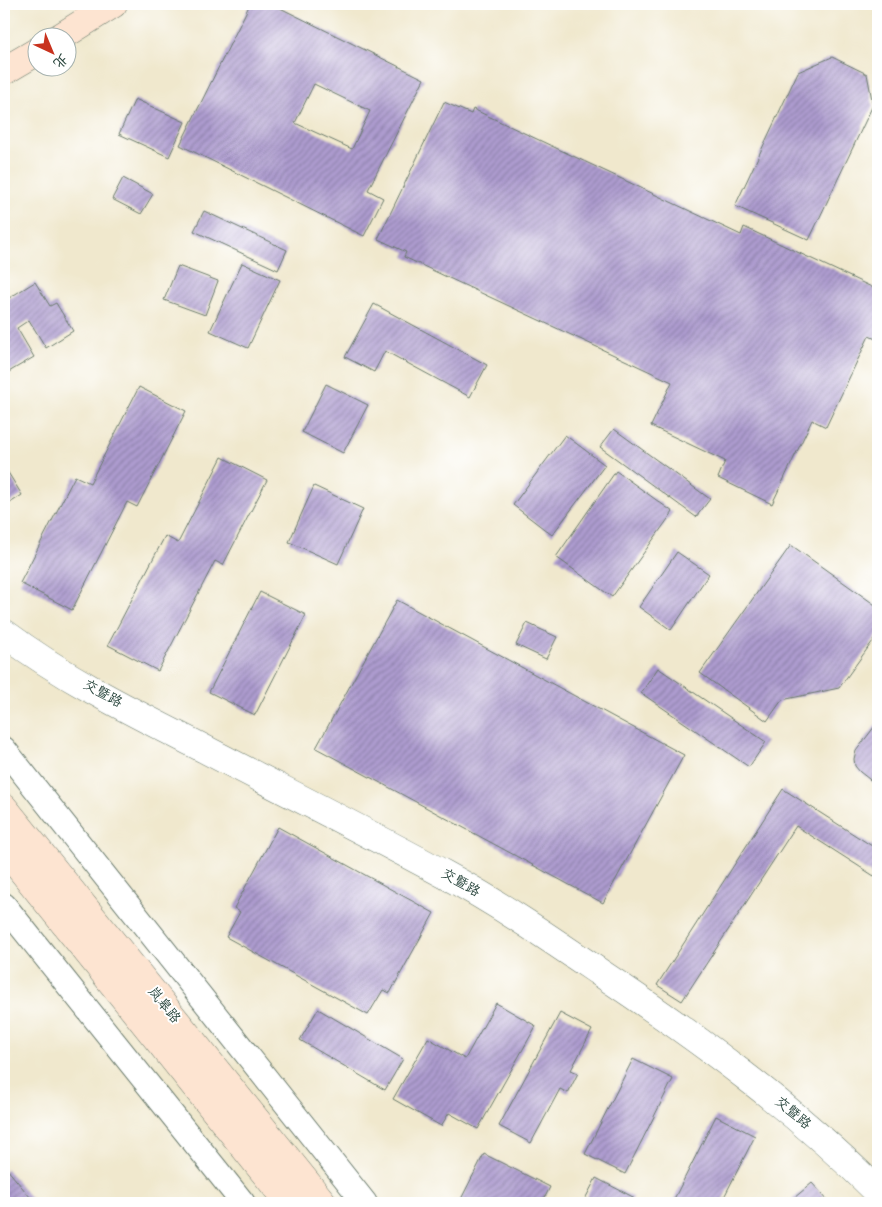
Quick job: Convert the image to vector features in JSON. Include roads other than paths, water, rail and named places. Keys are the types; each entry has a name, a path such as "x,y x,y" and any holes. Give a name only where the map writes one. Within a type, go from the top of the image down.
{"main road":[{"path":"74,28 113,4"},
{"path":"4,72 28,56"},
{"name":"岚皋路","path":"4,808 61,900 289,1203"},
{"name":"岚皋路","path":"4,848 61,900 323,1203"}],"street":[{"name":"交暨路","path":"4,633 28,651 96,692 447,875 538,930 648,1004 728,1062 786,1108 850,1164 878,1192"},
{"path":"4,749 365,1203"},
{"path":"4,905 243,1203"}]}
